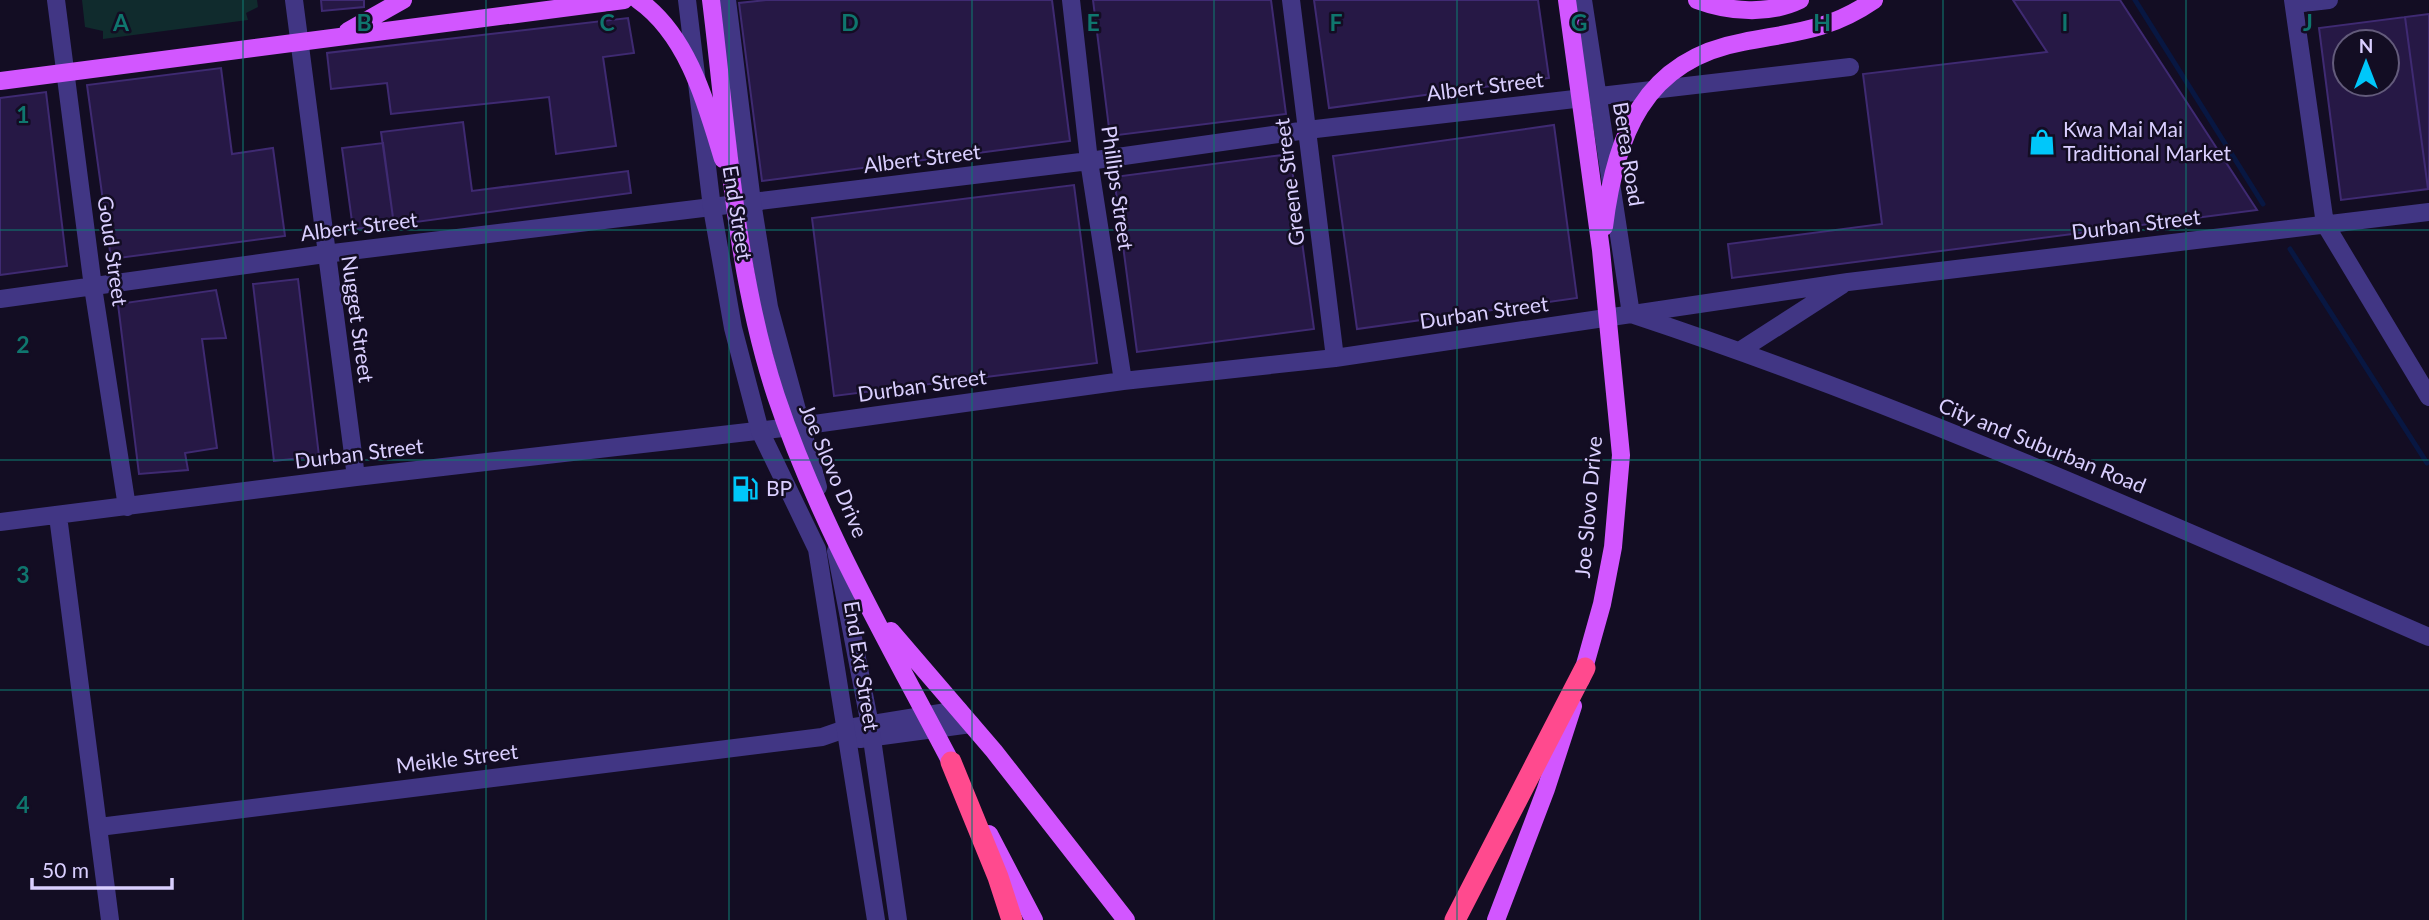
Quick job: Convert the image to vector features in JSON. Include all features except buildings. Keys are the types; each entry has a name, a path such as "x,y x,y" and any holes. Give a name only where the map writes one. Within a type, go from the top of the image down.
{"highway":[{"path":"1455,920 1585,668"},
{"path":"951,762 998,877 1012,920"}],"main road":[{"path":"341,35 403,0"},
{"path":"0,81 624,0"},
{"path":"638,0 664,25 687,60 745,206"},
{"name":"Joe Slovo Drive","path":"711,0 745,206 754,307 776,393 797,453 851,569 1034,920"},
{"name":"Joe Slovo Drive","path":"1496,920 1546,789 1585,668 1613,547 1621,455 1601,250 1567,0"},
{"path":"1697,0 1736,10 1765,10 1800,0"},
{"path":"1601,250 1616,157 1626,129 1653,89 1691,58 1713,49 1805,33 1850,16 1874,0"},
{"path":"843,576 971,724 1126,920"}],"street":[{"name":"Goud Street","path":"56,0 93,287 127,507"},
{"name":"Nugget Street","path":"294,0 356,477"},
{"name":"End Street","path":"687,0 712,208 733,328 760,430"},
{"name":"End Street","path":"727,0 745,206 800,426"},
{"name":"Phillips Street","path":"1071,0 1089,161 1124,381"},
{"name":"Greene Street","path":"1291,0 1335,358"},
{"name":"Berea Road","path":"1583,0 1631,314"},
{"path":"2329,0 2294,2 2325,224 2429,397"},
{"name":"Albert Street","path":"0,299 325,254 745,206 1307,130 1850,67"},
{"name":"Durban Street","path":"0,523 356,477 800,426 1124,381 1335,358 1848,282 2429,212"},
{"name":"Durban Street","path":"1741,350 1848,282"},
{"name":"City and Suburban Road","path":"1631,314 1741,350 2162,520 2429,637"},
{"name":"End Ext Street","path":"800,426 843,576 871,731 898,920"},
{"name":"End Ext Street","path":"760,430 817,549 849,734 876,920"},
{"path":"58,516 110,920"},
{"path":"871,731 959,710"},
{"path":"871,731 971,724"},
{"name":"Meikle Street","path":"99,827 871,731"}],"green space":[{"path":"82,0 257,0 258,7 246,13 248,20 103,39 103,31 85,27"}],"waterway":[{"path":"2135,0 2263,204"},
{"path":"2290,249 2427,463"}],"place":[{"name":"Kwa Mai Mai Traditional Market","path":"2042,142"},
{"name":"BP","path":"745,489"}]}
